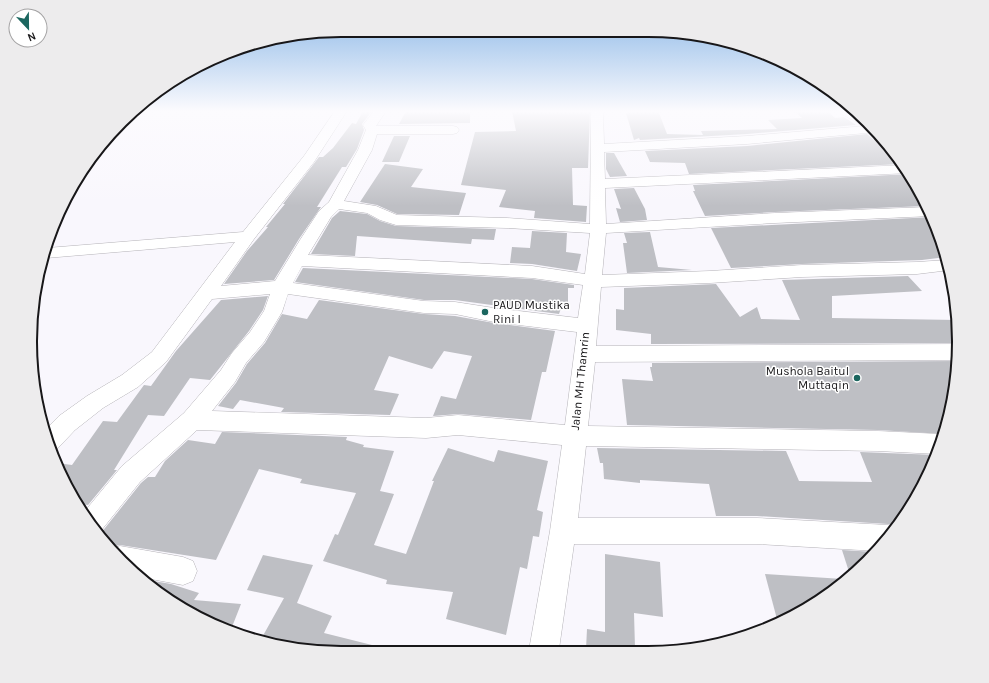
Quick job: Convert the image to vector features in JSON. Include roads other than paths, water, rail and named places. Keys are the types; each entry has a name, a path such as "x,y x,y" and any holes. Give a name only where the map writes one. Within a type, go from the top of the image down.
{"street":[{"path":"53,438 67,423 95,402 130,381 159,357 319,143"},
{"path":"94,519 131,474 192,420 228,376 239,358 257,337 273,312 281,287 325,214 335,204 367,143"},
{"name":"Jalan MH Thamrin","path":"545,646 563,531 574,436 586,354 587,326 594,281 598,229 598,143"},
{"path":"598,148 693,143"},
{"path":"598,184 900,170"},
{"path":"335,204 370,210 396,220 507,223 598,229 774,218 923,212"},
{"path":"50,253 248,236"},
{"path":"297,260 516,271 574,277 594,281 710,277 802,271 917,268 943,266"},
{"path":"206,293 281,287 424,306 456,308 494,315 587,326"},
{"path":"586,354 951,352"},
{"path":"192,420 426,428 458,425 574,436 870,441 934,444"},
{"path":"563,531 757,531 880,538"},
{"path":"132,562 183,571"}],"place":[{"name":"PAUD Mustika Rini I","path":"485,312"},
{"name":"Mushola Baitul Muttaqin","path":"857,378"}]}
